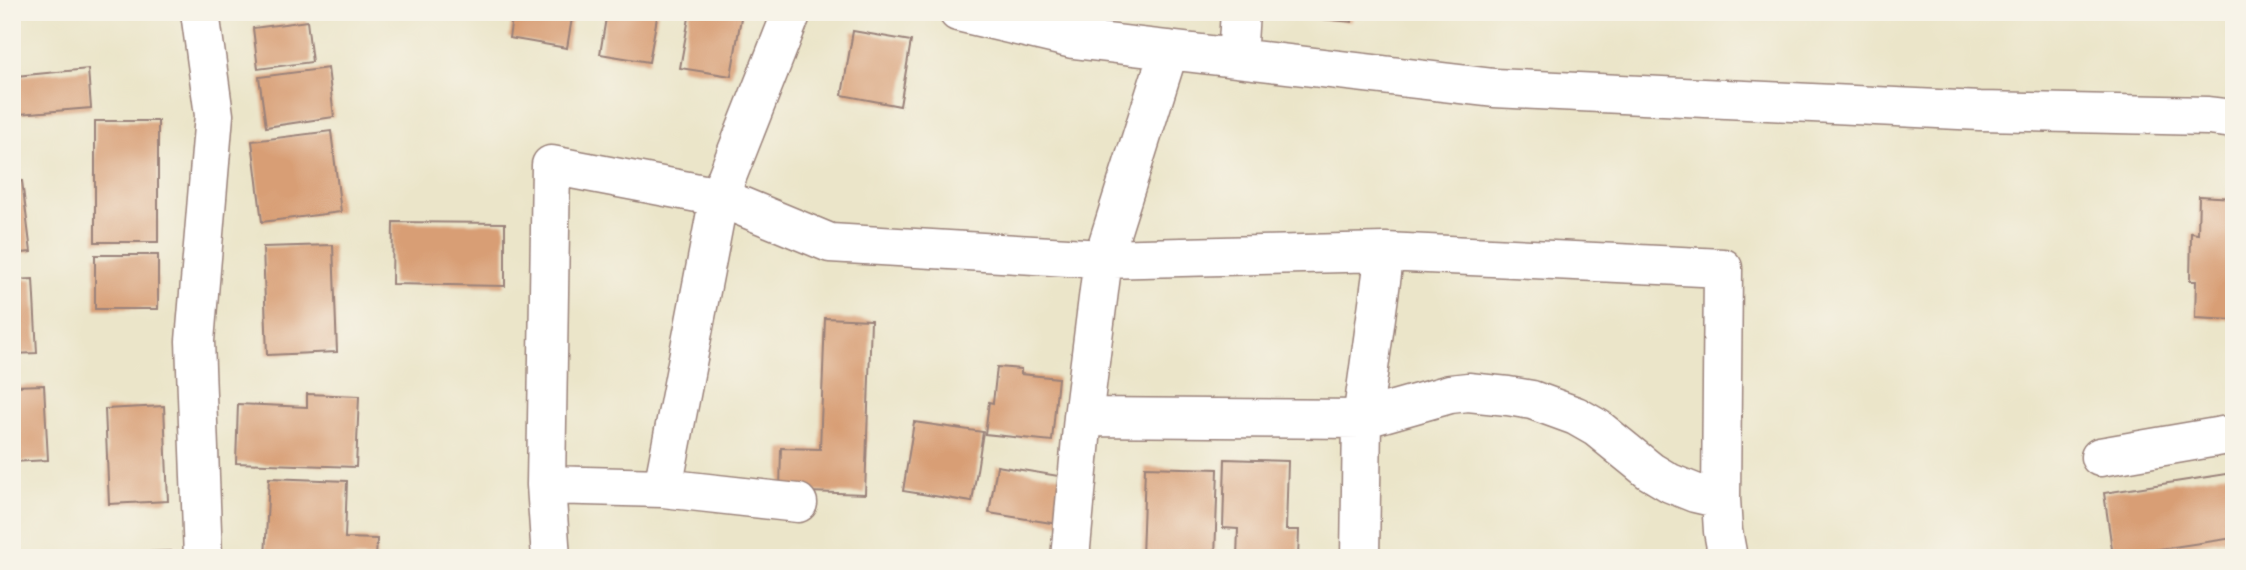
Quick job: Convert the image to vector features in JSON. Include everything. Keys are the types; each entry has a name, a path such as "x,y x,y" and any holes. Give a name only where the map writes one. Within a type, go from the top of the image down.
{"street":[{"path":"200,12 214,116 195,341 203,558"},
{"path":"663,488 719,197 792,12"},
{"path":"958,12 1073,39 1494,88 1980,111 2207,116 2234,119"},
{"path":"1237,58 1240,12"},
{"path":"1070,558 1083,417 1103,259 1169,50"},
{"path":"551,558 545,485 551,165 719,197 830,243 1103,259 1385,252 1723,268 1721,499 1728,558"},
{"path":"1360,558 1362,419 1385,252"},
{"path":"1083,417 1362,419 1450,394 1468,392 1532,400 1565,411 1597,428 1634,460 1670,483 1721,499"},
{"path":"2099,457 2234,434"},
{"path":"545,485 663,488 797,503"}],"building":[{"path":"513,12 573,12 567,48 509,38"},
{"path":"607,12 658,12 649,62 600,54"},
{"path":"690,12 742,12 731,76 680,68"},
{"path":"1313,12 1364,12 1363,17 1352,16 1352,22 1312,18"},
{"path":"307,21 312,62 258,69 253,28"},
{"path":"853,31 911,41 900,106 842,95"},
{"path":"328,68 334,117 266,127 259,77"},
{"path":"88,69 91,108 19,114 16,76"},
{"path":"95,121 158,121 158,242 95,242"},
{"path":"331,131 341,212 262,222 252,141"},
{"path":"22,181 31,252 12,254 12,183"},
{"path":"2199,196 2234,198 2234,320 2195,318 2196,281 2190,281 2191,233 2198,234"},
{"path":"393,222 505,223 505,286 392,284"},
{"path":"333,245 337,352 267,355 263,247"},
{"path":"95,255 158,255 158,309 95,309"},
{"path":"33,279 37,353 12,354 12,280"},
{"path":"825,318 871,320 865,494 780,491 781,448 820,449"},
{"path":"997,367 1021,369 1021,374 1058,378 1052,441 985,434 989,402 993,403"},
{"path":"44,385 48,460 12,462 12,386"},
{"path":"307,394 359,396 356,467 236,463 238,404 307,407"},
{"path":"164,406 168,501 109,504 105,409"},
{"path":"914,422 983,432 972,502 903,491"},
{"path":"1225,459 1288,461 1286,530 1299,530 1298,558 1237,558 1238,529 1223,528"},
{"path":"997,466 1071,478 1064,525 989,513"},
{"path":"1145,467 1218,469 1215,558 1142,558"},
{"path":"2233,473 2234,538 2113,556 2104,493"},
{"path":"269,478 347,481 345,538 377,539 376,558 265,558"},
{"path":"171,551 171,558 123,558 123,553"}]}
